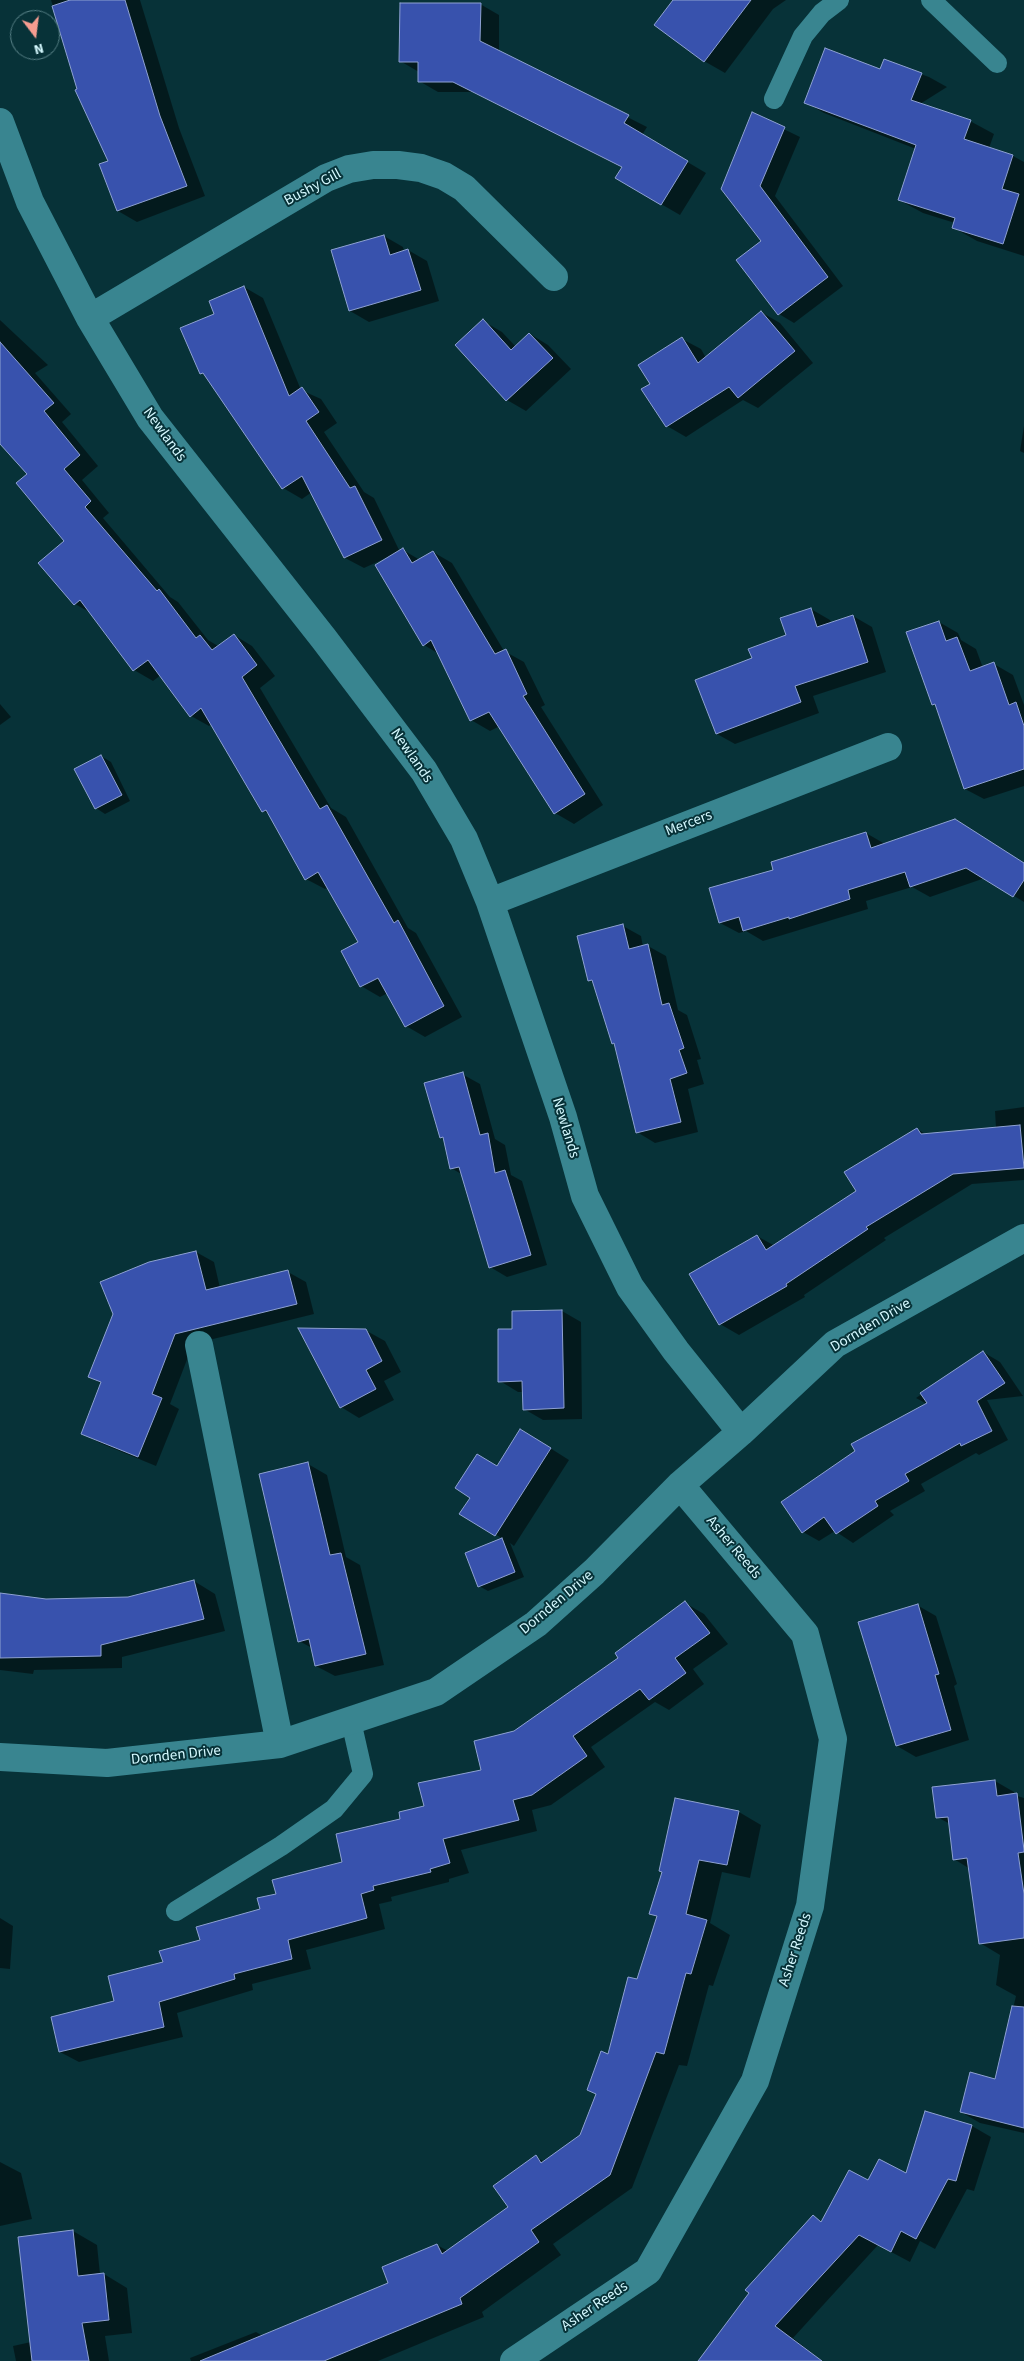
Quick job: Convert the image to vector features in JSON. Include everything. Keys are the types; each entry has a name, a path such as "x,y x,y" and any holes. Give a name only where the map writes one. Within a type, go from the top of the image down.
{"street":[{"name":"Newlands","path":"0,122 30,202 90,318 150,418 324,639 424,771 464,839 490,902 563,1117 585,1196 630,1287 676,1351 741,1432"},
{"name":"Bushy Gill","path":"90,318 326,178 349,169 373,165 398,165 421,168 444,176 464,188 554,277"},
{"name":"Mercers","path":"490,902 888,747"},
{"name":"Dornden Drive","path":"0,1757 107,1763 280,1744 436,1692 536,1624 594,1572 680,1485 741,1432 835,1344 1024,1238"},
{"path":"199,1345 280,1744"},
{"name":"Asher Reeds","path":"514,2361 648,2271 755,2081 810,1906 833,1739 805,1634 680,1485"}],"lane":[{"path":"774,99 803,36 822,13 839,0"},
{"path":"932,0 997,63"},
{"path":"176,1911 281,1846 334,1809 363,1774 351,1720"}],"building":[{"path":"70,0 125,0 160,116 187,186 117,211 99,164 108,161 75,90 77,89 60,33 60,10 53,10 52,6"},
{"path":"673,0 751,0 704,62 654,25"},
{"path":"400,3 481,3 480,41 629,115 624,123 688,161 661,205 615,178 622,167 453,82 418,82 418,62 399,62"},
{"path":"825,48 880,69 884,59 922,73 911,100 971,120 964,139 1013,155 1002,189 1019,194 1003,244 952,228 955,218 898,200 916,145 804,103"},
{"path":"752,112 785,127 760,186 828,277 778,315 736,260 761,241 721,189"},
{"path":"384,235 390,255 408,249 421,290 349,311 331,250"},
{"path":"244,286 289,396 302,387 319,412 306,421 350,488 355,486 382,540 344,558 302,476 282,489 203,373 200,374 180,328 214,314 209,301"},
{"path":"761,311 795,351 738,398 729,387 666,427 641,389 650,384 638,365 682,337 698,363"},
{"path":"483,319 511,350 529,333 553,358 506,401 455,345"},
{"path":"0,342 54,403 44,411 80,455 64,469 91,501 85,507 157,591 159,589 196,638 200,635 212,650 234,634 257,665 242,677 320,809 327,805 394,923 398,920 444,1006 405,1027 378,978 360,987 341,951 358,942 318,872 305,880 266,810 262,812 201,708 190,717 148,660 133,671 80,600 74,605 38,563 64,541 16,483 27,474 0,444"},
{"path":"403,548 412,563 433,551 495,654 506,649 527,694 523,696 585,794 554,814 489,712 470,721 431,640 423,646 375,565"},
{"path":"811,608 817,627 853,615 868,662 795,686 801,702 716,734 695,680 752,658 748,649 786,635 780,618"},
{"path":"939,621 946,641 957,637 970,671 994,662 1009,705 1016,702 1024,726 1024,769 964,789 935,704 932,705 906,632"},
{"path":"101,755 122,795 95,809 74,769"},
{"path":"955,819 1024,863 1024,880 1013,897 966,868 910,887 905,872 848,890 850,899 789,919 789,917 743,931 739,917 719,923 709,888 773,870 771,862 866,832 871,848"},
{"path":"623,924 629,949 648,944 662,1005 669,1003 684,1048 679,1050 687,1073 670,1079 681,1122 636,1133 614,1043 612,1044 592,980 588,981 577,936"},
{"path":"463,1072 480,1135 488,1133 495,1173 505,1170 531,1255 489,1268 459,1167 450,1169 443,1137 440,1138 424,1083"},
{"path":"1020,1125 1024,1168 953,1174 866,1227 868,1229 786,1284 787,1286 719,1325 689,1274 757,1235 766,1250 856,1191 844,1172 917,1128 921,1134"},
{"path":"196,1251 206,1290 288,1270 297,1304 175,1334 152,1394 162,1398 138,1457 81,1434 101,1382 88,1377 113,1314 100,1282 149,1262"},
{"path":"562,1310 564,1408 523,1410 522,1381 498,1382 498,1329 512,1329 512,1311"},
{"path":"298,1328 366,1329 382,1361 366,1370 376,1389 340,1408"},
{"path":"983,1351 1005,1383 977,1401 992,1431 961,1446 960,1443 905,1474 909,1481 875,1501 878,1506 836,1534 824,1517 802,1533 781,1502 855,1451 851,1444 927,1403 920,1393"},
{"path":"520,1429 551,1448 495,1536 459,1514 470,1498 455,1488 477,1454 497,1466"},
{"path":"308,1462 330,1555 341,1553 366,1654 315,1666 309,1639 298,1642 259,1474"},
{"path":"502,1538 515,1572 478,1587 465,1553"},
{"path":"194,1580 204,1619 101,1645 101,1656 0,1658 0,1593 46,1599 128,1597"},
{"path":"685,1601 710,1633 675,1658 686,1673 649,1700 640,1689 573,1736 587,1756 532,1795 513,1800 519,1820 443,1839 450,1863 430,1869 431,1872 373,1886 374,1890 361,1894 367,1918 288,1940 292,1959 234,1974 235,1979 159,2002 164,2027 59,2052 51,2017 114,2001 108,1976 163,1962 159,1951 200,1940 196,1927 260,1909 257,1898 276,1894 272,1880 342,1862 336,1834 400,1819 399,1812 424,1806 418,1783 481,1770 474,1741 514,1731 618,1658 615,1653"},
{"path":"918,1604 939,1674 935,1675 951,1730 896,1746 858,1622"},
{"path":"995,1780 997,1796 1017,1793 1024,1850 1024,1852 1018,1853 1024,1894 1024,1938 979,1944 967,1858 953,1860 948,1817 936,1818 932,1787"},
{"path":"675,1798 739,1811 727,1865 699,1860 686,1914 707,1920 691,1974 686,1973 664,2054 656,2052 610,2175 531,2230 539,2242 460,2298 462,2304 324,2361 200,2361 388,2283 382,2267 437,2244 442,2254 508,2207 493,2186 536,2155 541,2163 580,2135 596,2094 587,2090 601,2051 608,2054 628,1977 637,1979 657,1916 649,1914 662,1872 659,1871"},
{"path":"1012,2006 1024,2007 1024,2128 960,2112 970,2072 995,2079"},
{"path":"925,2111 972,2125 956,2181 948,2179 916,2239 901,2231 891,2252 859,2235 775,2326 822,2361 698,2361 749,2293 745,2290 813,2215 821,2222 849,2170 868,2180 879,2159 906,2173"},
{"path":"73,2230 78,2276 104,2273 109,2320 82,2323 89,2361 32,2361 18,2237"}]}
